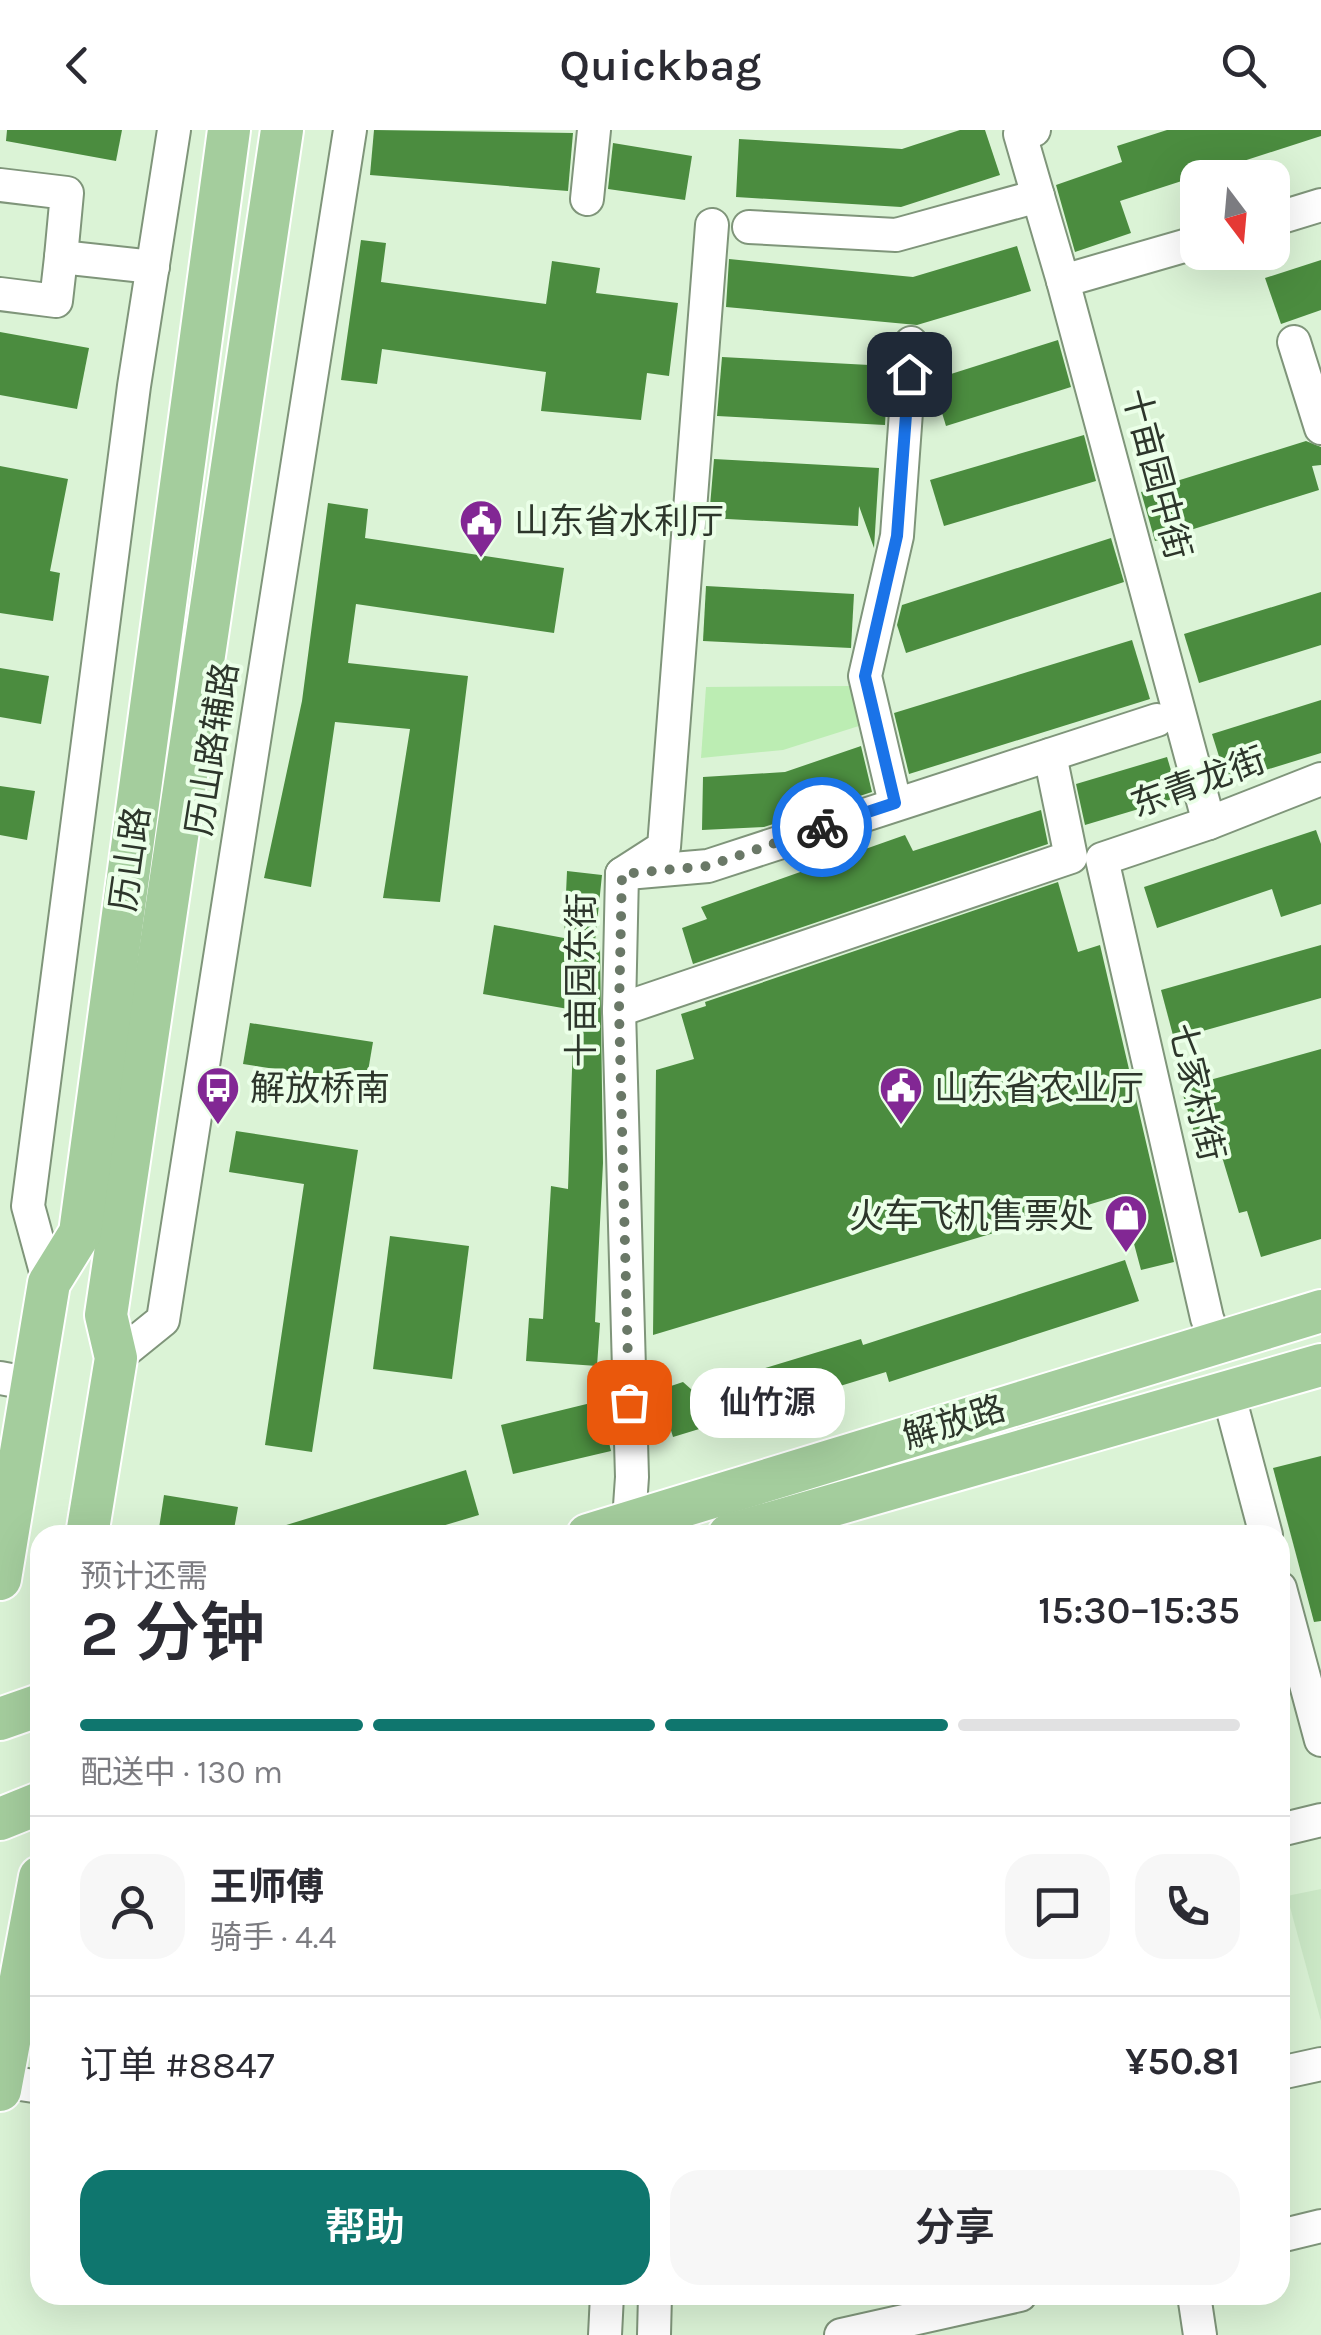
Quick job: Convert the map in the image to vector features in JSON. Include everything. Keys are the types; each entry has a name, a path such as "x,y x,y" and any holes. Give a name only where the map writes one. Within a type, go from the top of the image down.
{"main road":[{"name":"历山路","path":"0,1578 16,1381 49,1282 80,1234 228,130"},
{"name":"历山路","path":"90,1525 116,1358 106,1315 282,130"},
{"name":"解放路","path":"638,1525 1321,1311"},
{"name":"解放路","path":"764,1525 1321,1365"},
{"path":"0,1718 30,1708"},
{"path":"0,1819 30,1807"},
{"path":"14,2086 30,1957"}],"street":[{"path":"49,1282 28,1206 134,386 174,130"},
{"name":"历山路辅路","path":"116,1358 163,1320 350,130"},
{"path":"587,199 594,130"},
{"path":"1034,130 1020,134 1063,281 1180,247"},
{"path":"0,185 67,193 56,301 0,294"},
{"path":"748,226 896,235 1038,196"},
{"path":"1290,214 1321,205"},
{"name":"十亩园东街","path":"629,1525 632,1477 619,1010 622,874 664,847 712,225"},
{"path":"61,257 152,267"},
{"name":"十亩园中街","path":"1063,281 1209,824"},
{"path":"1294,342 1321,428"},
{"path":"895,803 865,676 897,536 911,343"},
{"path":"622,874 708,866 1157,720"},
{"path":"619,1010 1071,857 1050,755"},
{"name":"东青龙街","path":"1102,858 1209,824 1321,779"},
{"name":"七家村街","path":"1102,858 1216,1342"},
{"path":"1228,1392 1263,1525"},
{"path":"1290,1625 1321,1740"},
{"path":"1290,1828 1321,1820"},
{"path":"1290,2070 1321,2064"},
{"path":"1290,2234 1321,2226"},
{"path":"605,2335 606,2305"},
{"path":"654,2335 655,2305"},
{"path":"1196,2305 1200,2335"},
{"path":"841,2335 969,2312"}],"shaded area":[{"path":"1321,1889 1321,2021 1290,1907 1290,1895"}],"green space":[{"path":"851,686 862,725 783,750 701,758 706,687"}],"building":[{"path":"7,130 122,130 116,161 6,141"},
{"path":"374,130 573,133 568,191 370,175"},
{"path":"960,130 985,130 1000,175 901,207 736,197 739,139 902,149"},
{"path":"1167,130 1321,130 1321,136 1247,160 1180,160 1180,182 1120,201 1131,233 1075,252 1056,185 1122,162 1117,146"},
{"path":"613,143 692,156 685,200 608,189"},
{"path":"361,240 386,243 381,282 546,304 552,261 600,268 596,293 678,303 669,376 647,373 641,420 541,411 546,372 382,349 377,384 341,380"},
{"path":"1017,246 1031,291 917,325 726,307 729,259 913,277"},
{"path":"1321,260 1321,310 1281,324 1265,278"},
{"path":"0,332 89,348 77,409 0,395"},
{"path":"1058,340 1071,387 946,426 932,380"},
{"path":"722,357 888,366 885,425 717,416"},
{"path":"1084,435 1096,481 944,526 930,480"},
{"path":"1306,441 1321,447 1321,465 1312,466 1319,490 1155,541 1141,492"},
{"path":"714,459 879,468 874,548 859,506 858,526 709,518"},
{"path":"0,466 68,479 50,571 60,573 53,621 0,613"},
{"path":"328,503 368,509 365,538 564,568 554,633 356,604 348,663 468,676 440,902 383,898 410,729 335,722 311,887 264,878 302,701"},
{"path":"1111,538 1124,582 906,653 897,625 902,605"},
{"path":"706,586 854,594 851,648 703,641"},
{"path":"1321,592 1321,645 1199,683 1184,634"},
{"path":"1132,640 1150,699 909,774 894,713"},
{"path":"0,668 49,676 41,724 0,717"},
{"path":"1321,700 1321,753 1227,782 1212,734"},
{"path":"861,746 872,792 764,827 702,830 703,777 785,772"},
{"path":"1167,757 1179,797 1085,825 1076,784"},
{"path":"0,786 35,791 27,840 0,835"},
{"path":"1041,810 1048,844 693,964 682,928 707,919 701,907 905,835 913,851"},
{"path":"1316,830 1321,844 1321,904 1281,917 1272,889 1157,928 1144,887"},
{"path":"567,871 602,875 595,942 600,946 603,1163 595,1322 600,1323 597,1366 526,1361 529,1318 543,1319 551,1186 568,1189 574,1010 483,994 494,925 564,938"},
{"name":"山东省农业厅","path":"1058,882 1078,952 1100,945 1174,1262 1141,1270 1121,1195 653,1335 656,1070 694,1059 681,1014 706,1006 705,1002"},
{"path":"1321,945 1321,998 1174,1039 1161,990"},
{"path":"250,1023 373,1042 366,1083 243,1064"},
{"path":"1321,1049 1321,1239 1261,1257 1247,1211 1239,1213 1216,1137 1197,1142 1181,1088"},
{"path":"236,1131 358,1150 312,1452 265,1445 304,1184 229,1172"},
{"path":"390,1236 469,1246 452,1379 373,1369"},
{"path":"1125,1260 1139,1301 889,1382 886,1372 673,1437 659,1390 683,1382 692,1390 861,1339 863,1345"},
{"path":"599,1401 611,1451 513,1474 501,1425"},
{"path":"1321,1456 1321,1621 1314,1622 1273,1468"},
{"path":"466,1470 479,1515 446,1525 286,1525"},
{"path":"164,1495 238,1507 235,1525 160,1525"}],"way so far":[{"path":"629,1402 619,1010 622,874 708,866 822,827"}],"place":[{"name":"山东省水利厅","path":"481,559"},
{"name":"解放桥南","path":"218,1126"},
{"name":"山东省农业厅","path":"901,1126"},
{"name":"火车飞机售票处","path":"1126,1254"},
{"name":"仙竹源","path":"629,1402"}],"route":[{"path":"822,827 895,803 865,676 897,536 909,374"}]}
